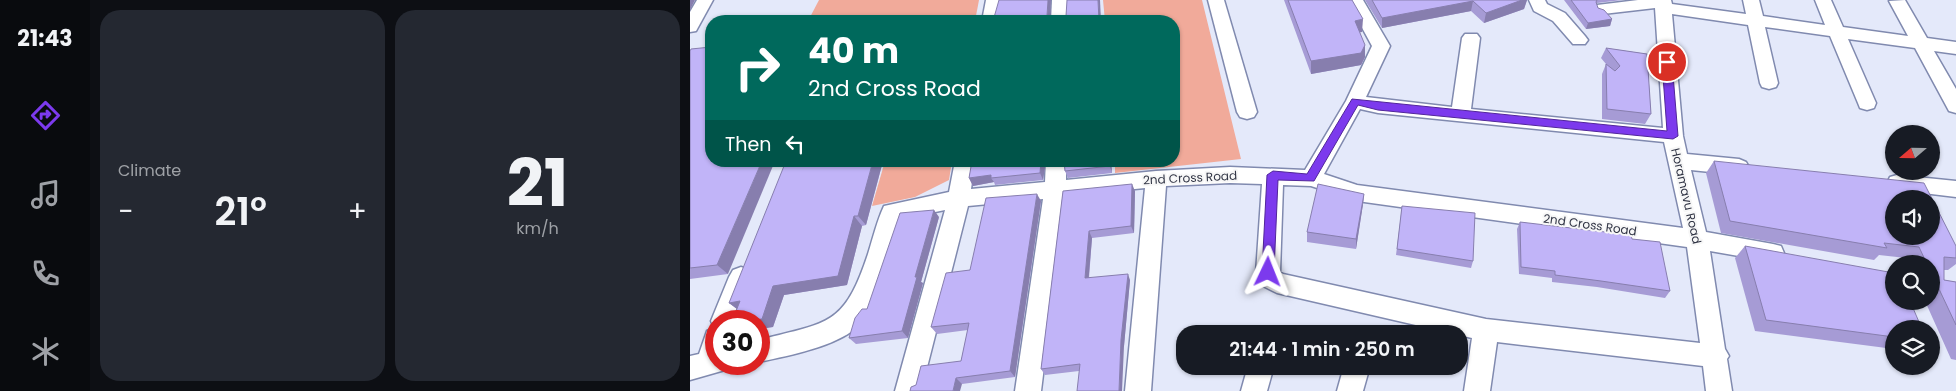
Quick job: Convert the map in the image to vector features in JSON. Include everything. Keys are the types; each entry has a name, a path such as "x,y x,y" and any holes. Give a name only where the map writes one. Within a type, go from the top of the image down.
{"street":[{"path":"690,27 705,0"},
{"path":"991,15 994,0"},
{"path":"1059,15 1060,0"},
{"path":"1216,0 1247,112"},
{"path":"1310,178 1355,101 1381,46 1355,0"},
{"path":"1537,0 1540,6 1559,16 1579,40"},
{"path":"1751,0 1769,83"},
{"path":"1823,0 1867,103"},
{"path":"1897,2 1956,106"},
{"path":"1603,9 1664,3 1756,21 1835,30 1956,48"},
{"name":"Horamavu Road","path":"1664,3 1673,136 1697,239 1720,391"},
{"path":"1461,114 1472,38"},
{"path":"1355,101 1378,106 1673,136"},
{"path":"1678,161 1761,169"},
{"path":"908,391 959,199 964,167"},
{"path":"1028,391 1055,189 1056,167"},
{"path":"1273,175 1268,272 1271,280 1284,286 1486,330 1716,356"},
{"name":"2nd Cross Road","path":"770,348 827,331 849,320 861,303 892,212 959,199 1156,179 1273,175 1310,178 1357,193 1697,239 1791,256"},
{"path":"1138,391 1156,179"},
{"path":"1876,181 1956,189"},
{"path":"727,310 748,259"},
{"path":"1477,391 1486,330"},
{"path":"1254,391 1258,375"},
{"path":"1350,391 1354,375"}],"shaded area":[{"path":"819,0 979,0 976,15 811,15"},
{"path":"1103,0 1202,0 1241,159 1180,166 1180,15 1104,15"},
{"path":"883,167 951,167 949,180 915,197 872,206"},
{"path":"1115,167 1169,167 1115,173"}],"building":[{"path":"999,0 1048,0 1047,15 995,15"},
{"path":"1067,0 1098,0 1099,15 1066,15"},
{"path":"1288,0 1352,0 1363,19 1355,21 1365,45 1361,53 1311,61"},
{"path":"1372,0 1522,0 1486,13 1473,1 1382,18"},
{"path":"1571,0 1597,0 1598,8 1604,10 1612,19 1588,23"},
{"path":"705,48 705,167 759,167 717,265 690,268 690,51 691,49"},
{"path":"1606,48 1647,54 1651,114 1607,109 1606,64 1615,71 1620,66"},
{"path":"1714,161 1924,183 1928,190 1885,190 1884,243 1887,248 1730,221"},
{"path":"784,167 871,167 858,216 854,216 838,276 773,286 765,310 736,310 740,301 729,303"},
{"path":"971,167 1040,167 1040,173 991,178 991,175 969,178"},
{"path":"1065,167 1101,167 1065,171"},
{"path":"1132,184 1131,226 1089,231 1085,278 1128,274 1121,340 1119,391 1077,391 1080,364 1041,369 1063,191"},
{"path":"1318,184 1364,194 1356,239 1307,232"},
{"path":"1037,194 1010,371 956,378 953,391 910,391 911,387 916,385 921,366 961,361 969,323 931,327 946,273 970,270 986,198"},
{"path":"1402,206 1475,213 1473,261 1397,249"},
{"path":"934,210 902,331 849,338 855,318 862,309 867,309 900,213"},
{"path":"1940,214 1956,246 1956,258 1944,257 1944,280 1956,282 1956,325 1940,291 1940,255 1923,255 1919,247 1902,245 1940,245"},
{"path":"1520,222 1631,235 1632,239 1660,242 1670,291 1555,275 1555,271 1521,267"},
{"path":"1745,246 1885,271 1885,310 1914,310 1918,320 1885,320 1885,336 1766,320"}],"route":[{"path":"1268,272 1273,175 1310,178 1355,101 1378,106 1673,136 1667,62"}]}
